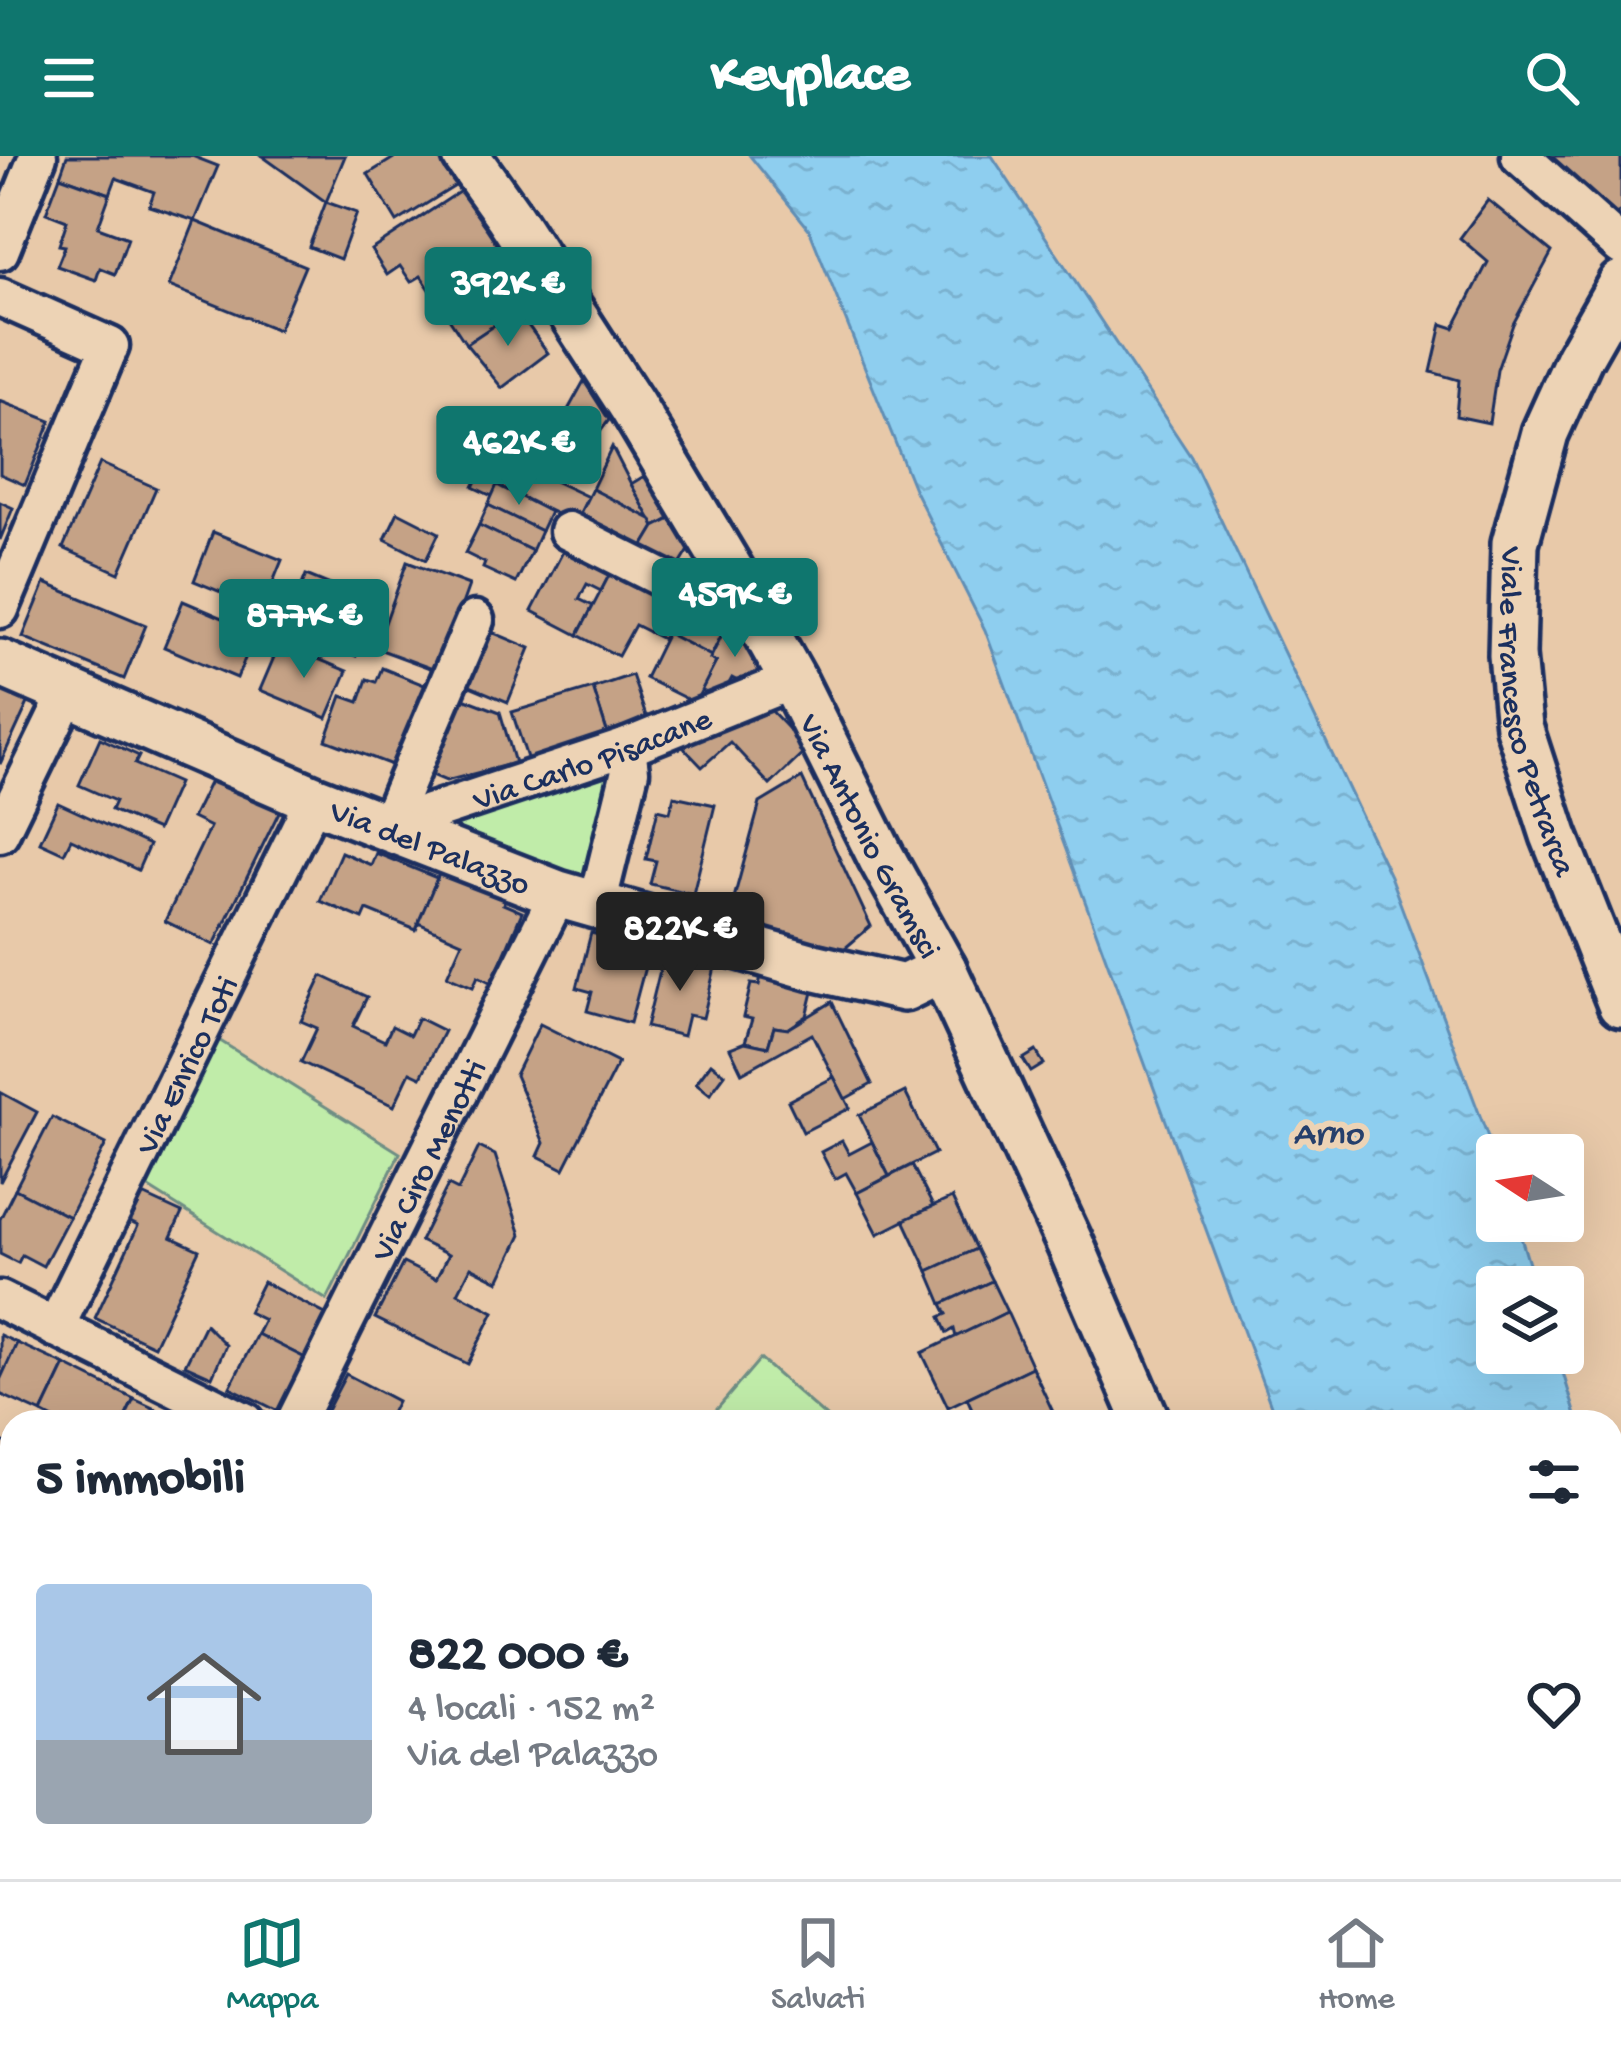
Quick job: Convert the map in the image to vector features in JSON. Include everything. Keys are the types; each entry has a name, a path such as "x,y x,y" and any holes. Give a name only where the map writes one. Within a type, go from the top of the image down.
{"main road":[{"name":"Via Antonio Gramsci","path":"466,156 632,406 793,680 881,857 944,969 1142,1410"},
{"name":"Viale Francesco Petrarca","path":"1621,284 1579,358 1545,433 1515,543 1512,655 1519,728 1554,835 1621,1004"},
{"name":"Via del Palazzo","path":"0,663 314,799 509,877 813,967 904,988 944,969"}],"street":[{"path":"0,251 38,156"},
{"path":"1520,156 1621,246"},
{"path":"0,297 110,346 0,609"},
{"path":"568,531 716,606 748,600"},
{"path":"387,827 475,620"},
{"name":"Via Carlo Pisacane","path":"387,827 627,747 793,680"},
{"path":"0,833 68,692"},
{"name":"Via Ciro Menotti","path":"301,1410 577,899 630,771 627,747"},
{"name":"Via Enrico Toti","path":"55,1328 314,799"},
{"path":"0,1300 222,1410"}],"green space":[{"path":"621,764 588,887 433,828"},
{"path":"217,1039 400,1153 327,1300 144,1185"},
{"path":"760,1359 818,1410 716,1410"}],"water":[{"name":"Arno","path":"750,156 992,156 1191,457 1390,876 1487,1134 1476,1134 1476,1242 1522,1242 1530,1266 1476,1266 1476,1374 1563,1374 1574,1410 1273,1410 985,630 914,489 809,229"}],"building":[{"path":"67,156 192,156 218,166 195,221 149,206 154,192 116,178 110,194 60,176"},
{"path":"262,156 345,156 326,202"},
{"path":"397,156 444,156 460,183 397,222 368,174"},
{"path":"1548,156 1621,156 1621,211 1612,216"},
{"path":"60,176 110,194 98,227 128,238 115,274 100,268 96,280 57,266 67,221 46,213"},
{"path":"462,190 534,299 466,344 421,276 411,282 400,266 387,275 371,250"},
{"path":"1488,200 1552,252 1513,324 1497,370 1489,423 1456,416 1459,380 1431,372 1442,324 1454,328 1488,262 1460,238"},
{"path":"326,202 357,213 340,259 309,247"},
{"path":"195,221 305,266 278,330 169,286"},
{"path":"517,310 548,353 502,388 466,344"},
{"path":"584,381 609,420 577,463 560,452 565,445 553,437"},
{"path":"0,401 51,421 25,485 0,474"},
{"path":"504,424 552,448 539,474 510,460 492,496 473,487"},
{"path":"612,447 631,484 651,519 592,489"},
{"path":"510,460 588,497 575,523 497,485"},
{"path":"100,463 156,488 119,573 63,548"},
{"path":"654,470 679,514 655,527 631,484"},
{"path":"497,485 550,512 541,531 488,505"},
{"path":"592,489 651,519 655,527 637,557 575,523"},
{"path":"0,502 13,508 0,540"},
{"path":"488,505 541,531 532,551 479,525"},
{"path":"398,512 439,533 426,560 385,539"},
{"path":"671,519 691,547 673,576 637,557 655,527"},
{"path":"479,525 532,551 516,583 483,568 485,563 465,553"},
{"path":"213,532 282,560 262,609 194,581"},
{"path":"570,538 616,562 601,591 587,584 579,599 593,606 578,635 532,611"},
{"path":"407,562 469,585 438,671 376,648"},
{"path":"616,562 671,590 649,632 635,625 618,656 578,635"},
{"path":"306,575 377,604 356,656 285,627"},
{"path":"45,583 146,625 124,679 23,637"},
{"path":"671,590 729,620 711,656 667,633 663,639 649,632"},
{"path":"183,601 256,632 237,678 164,647"},
{"path":"729,620 758,634 768,661 749,687 732,678 720,700 701,690"},
{"path":"487,630 530,648 508,702 465,684"},
{"path":"667,633 716,662 695,703 645,678"},
{"path":"280,643 347,671 327,718 260,690"},
{"path":"382,668 427,686 397,767 326,740 342,696 359,702 367,679 376,682"},
{"path":"632,675 649,725 609,738 593,688"},
{"path":"0,688 29,701 0,764"},
{"path":"593,688 609,738 529,764 512,712"},
{"path":"458,696 500,712 515,763 446,781 427,773"},
{"path":"766,705 808,749 770,785 730,742 702,767 682,746 750,709 759,713"},
{"path":"100,738 139,756 135,764 178,783 157,830 111,810 115,801 79,785"},
{"path":"212,777 280,810 214,945 165,921 210,827 192,818"},
{"path":"802,778 871,926 844,949 728,920 760,803"},
{"path":"674,796 715,805 693,894 650,884 656,861 646,859 658,809 670,812"},
{"path":"58,803 149,845 138,870 71,839 64,853 40,842"},
{"path":"341,852 371,865 376,853 437,878 416,930 367,910 363,919 320,901"},
{"path":"440,872 522,912 492,983 478,976 473,987 447,976 462,942 418,923"},
{"path":"591,933 650,948 630,1023 587,1011 592,992 577,988"},
{"path":"664,954 715,967 703,1018 688,1015 683,1036 646,1027"},
{"path":"762,972 815,984 807,1016 788,1029 774,1027 768,1047 745,1042 752,1019 743,1017 751,984 759,985"},
{"path":"322,976 367,997 353,1026 385,1041 392,1026 410,1035 418,1018 444,1031 421,1077 410,1072 394,1106 301,1062 317,1028 301,1021"},
{"path":"832,1002 872,1084 845,1099 812,1034 742,1073 730,1048 745,1042 768,1047 774,1027 788,1029"},
{"path":"540,1024 618,1063 564,1169 538,1156 544,1143 515,1075"},
{"path":"1036,1051 1044,1064 1031,1072 1023,1059"},
{"path":"711,1063 725,1074 710,1094 696,1083"},
{"path":"834,1077 850,1108 803,1132 788,1101"},
{"path":"0,1092 37,1112 0,1182"},
{"path":"905,1092 935,1153 889,1176 859,1115"},
{"path":"52,1117 106,1144 69,1217 15,1189"},
{"path":"842,1141 849,1154 872,1142 889,1176 857,1193 846,1173 835,1179 821,1152"},
{"path":"479,1147 495,1155 521,1235 499,1281 471,1267 458,1293 494,1312 468,1364 375,1318 403,1263 436,1279 448,1255 420,1241 448,1185 458,1190"},
{"path":"912,1165 933,1206 878,1234 857,1193"},
{"path":"15,1189 69,1217 43,1266 22,1255 18,1263 0,1254 0,1219"},
{"path":"143,1195 182,1213 171,1237 199,1250 154,1346 95,1318 138,1226 130,1222"},
{"path":"952,1198 976,1249 928,1271 904,1220"},
{"path":"976,1249 992,1281 942,1304 928,1271"},
{"path":"992,1281 1007,1312 956,1337 954,1329 947,1333 940,1317 947,1314 942,1304"},
{"path":"263,1282 329,1316 307,1359 257,1334 264,1320 248,1312"},
{"path":"1007,1312 1032,1367 948,1407 922,1353"},
{"path":"205,1324 226,1345 212,1377 185,1365"},
{"path":"257,1334 307,1359 281,1410 230,1387"},
{"path":"0,1335 17,1343 0,1380"},
{"path":"17,1343 65,1365 43,1410 0,1394 0,1380"},
{"path":"65,1365 134,1399 129,1410 43,1410"},
{"path":"1032,1367 1052,1410 973,1410 967,1398"},
{"path":"346,1374 397,1401 393,1410 327,1410"},
{"path":"134,1399 157,1410 129,1410"}]}
